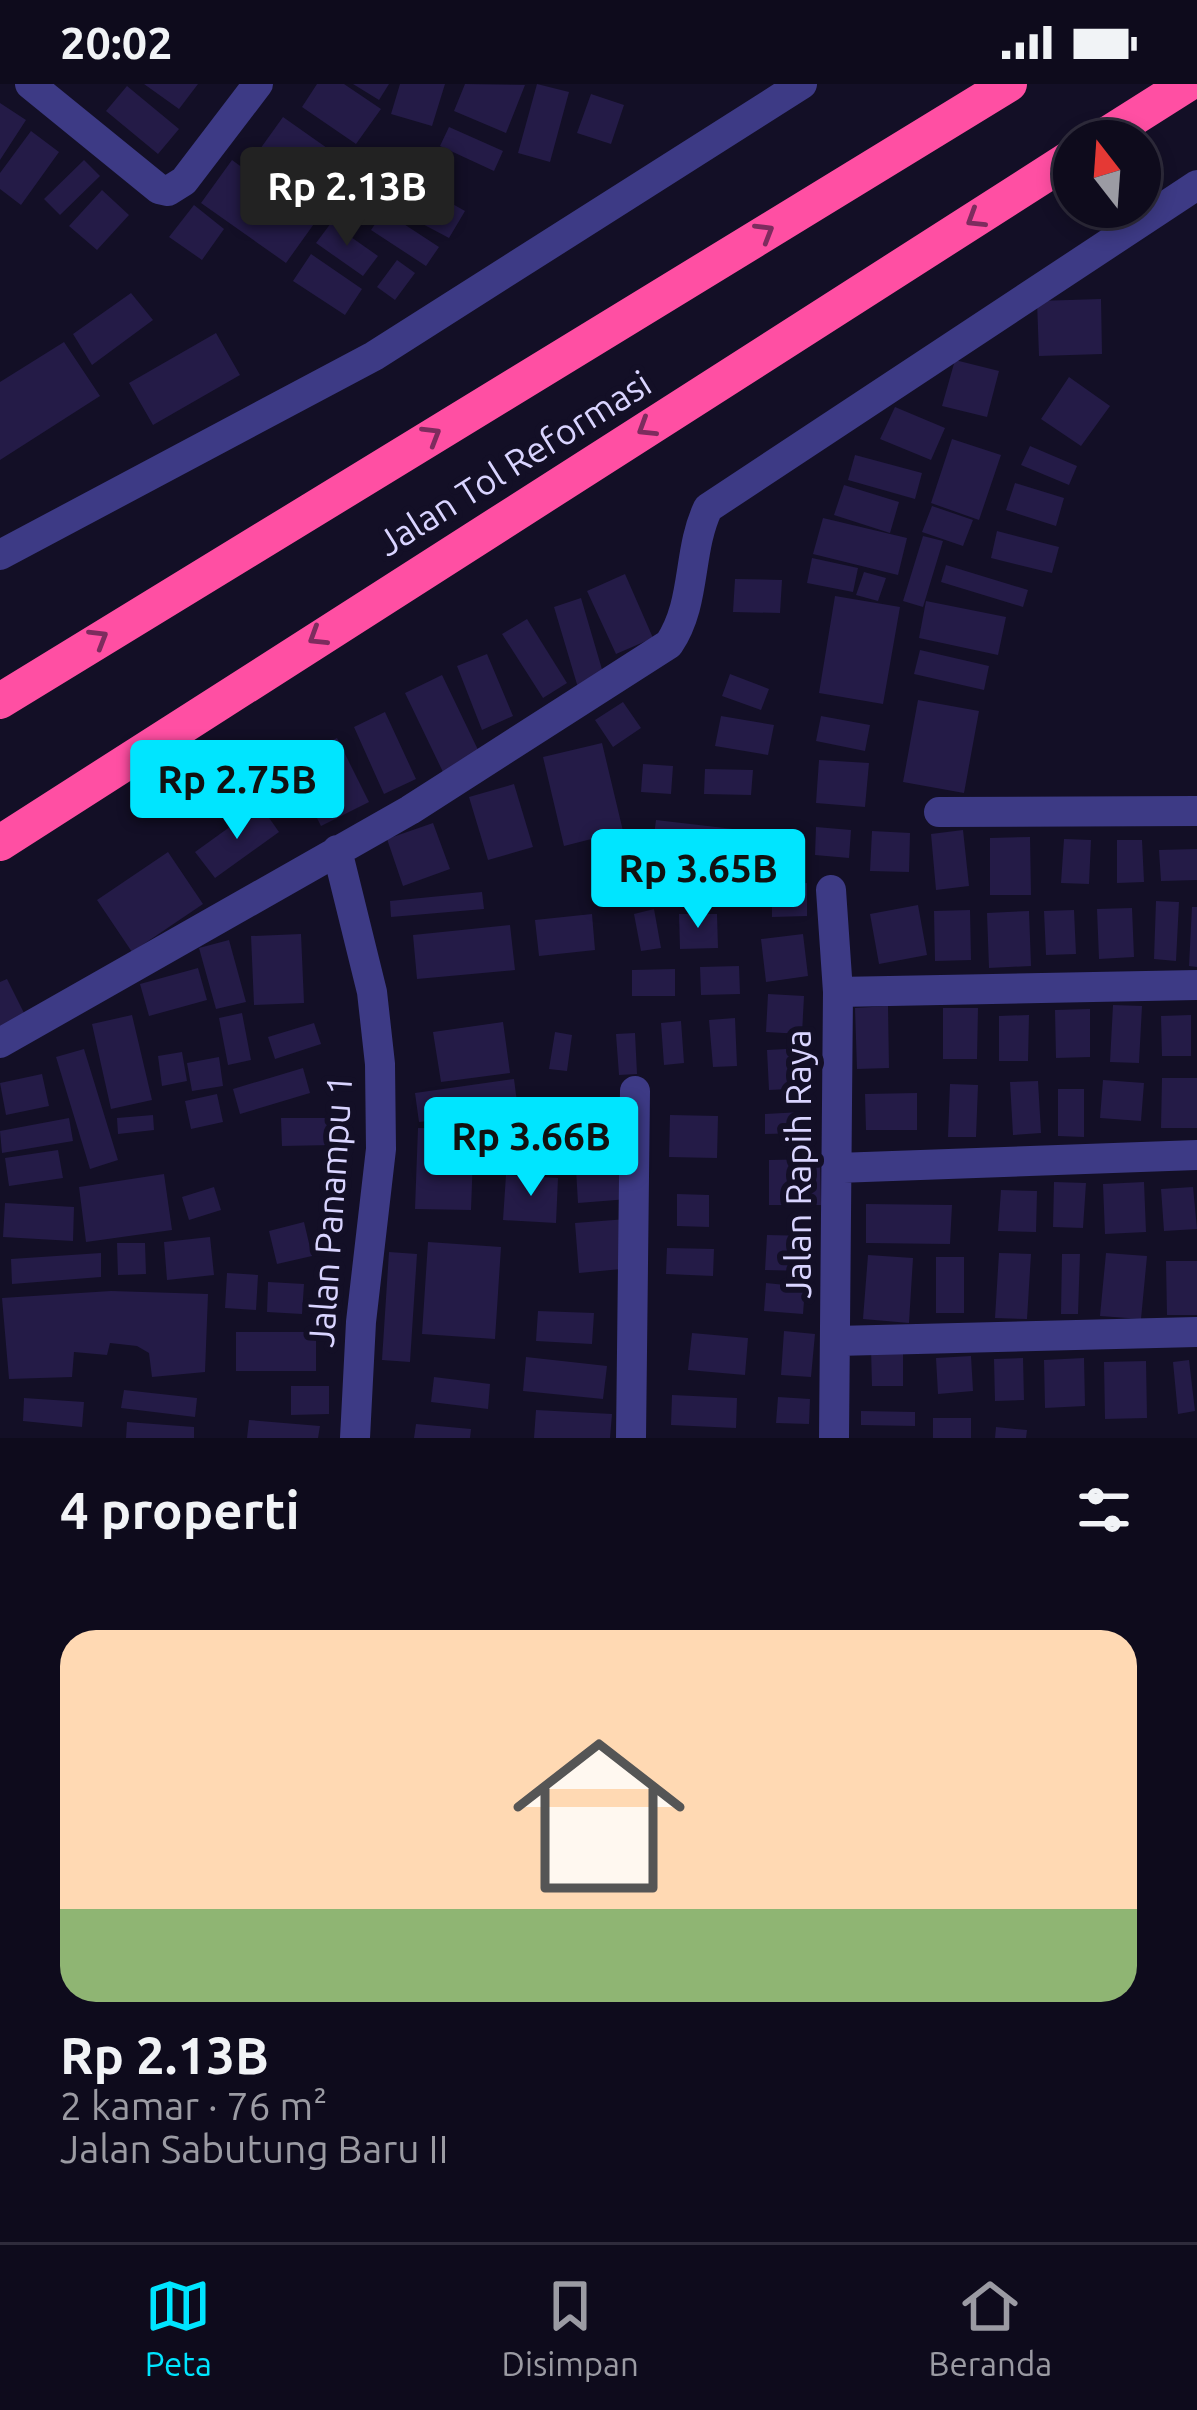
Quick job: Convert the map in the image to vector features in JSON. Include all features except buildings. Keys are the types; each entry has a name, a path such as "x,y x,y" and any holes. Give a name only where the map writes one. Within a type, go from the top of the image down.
{"highway":[{"name":"Jalan Tol Reformasi","path":"0,700 1009,84"},
{"path":"1130,120 1187,84"},
{"name":"Jalan Tol Reformasi","path":"0,843 1053,169"}],"street":[{"path":"30,84 159,189 168,191 184,181 258,84"},
{"path":"0,555 374,356 802,84"},
{"path":"0,1043 482,767 669,644 686,612 708,508 1197,185"},
{"path":"939,812 1197,811"},
{"name":"Jalan Panampu 1","path":"337,850 372,992 380,1064 381,1149 361,1322 355,1438"},
{"name":"Jalan Rapih Raya","path":"831,890 838,992 834,1438"},
{"path":"838,992 1197,985"},
{"path":"631,1438 635,1091"},
{"path":"837,1168 1197,1155"},
{"path":"836,1340 1197,1332"}]}
